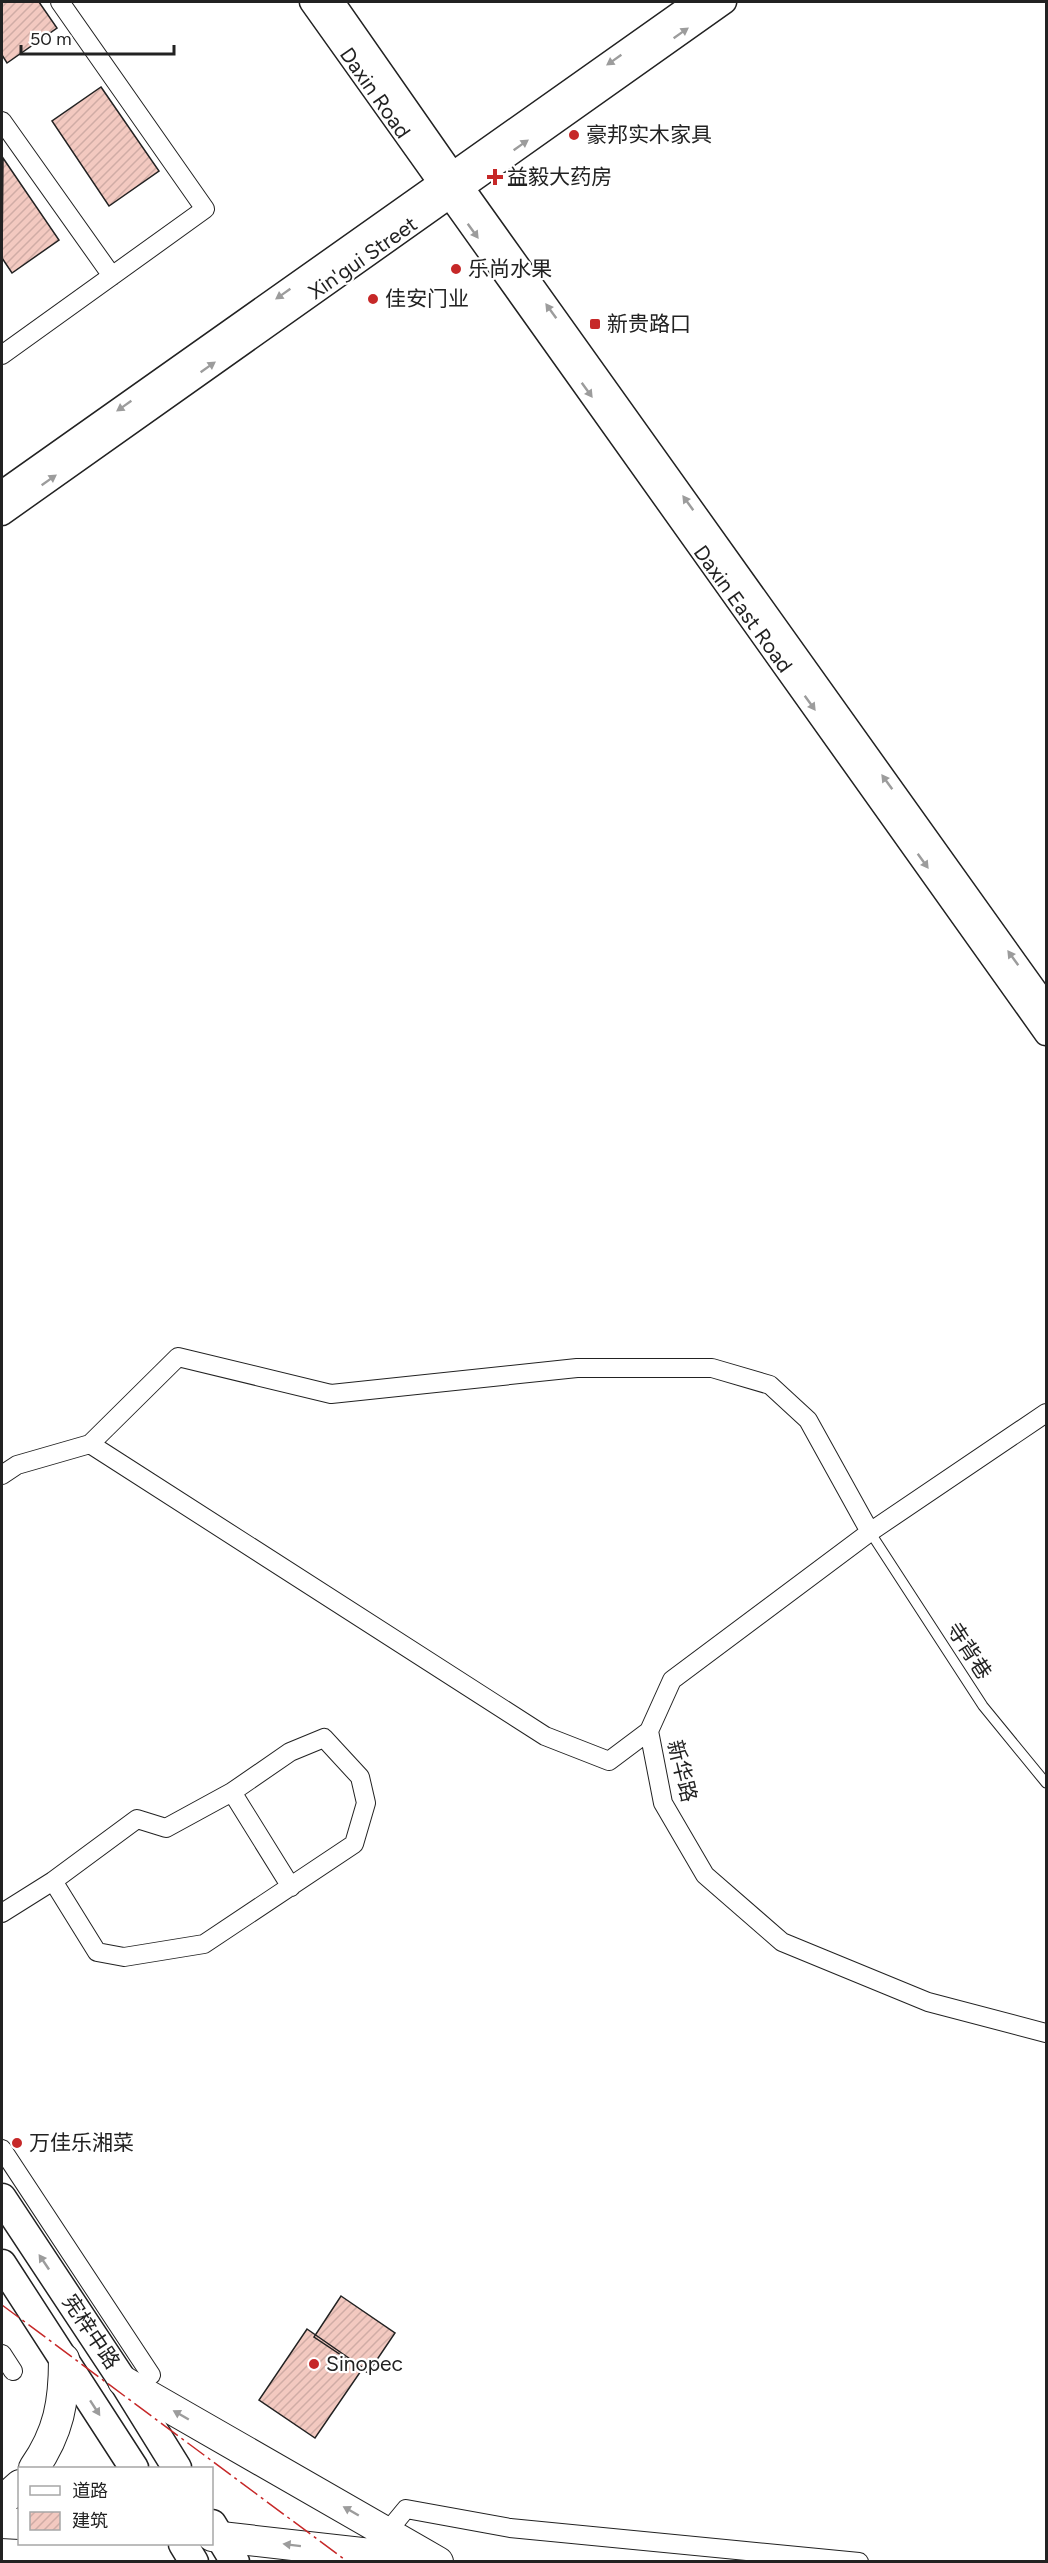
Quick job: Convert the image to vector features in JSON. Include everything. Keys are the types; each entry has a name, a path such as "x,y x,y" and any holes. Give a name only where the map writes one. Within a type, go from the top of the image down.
{"highway":[{"path":"35,2467 45,2452 57,2424 64,2396 64,2359"},
{"path":"137,2378 436,2562"},
{"path":"2,2501 18,2487"},
{"path":"2,2523 18,2524"},
{"path":"214,2532 436,2562"}],"main road":[{"name":"宪梓中路","path":"2,2198 137,2378 176,2467"},
{"name":"宪梓中路","path":"2,2264 133,2467"},
{"path":"214,2532 235,2562"},
{"path":"184,2545 194,2562"}],"street":[{"path":"4,350 205,209 60,2"},
{"name":"Daxin Road","path":"312,2 451,185"},
{"name":"Daxin Road","path":"333,2 451,185"},
{"name":"Xin'gui Street","path":"2,514 451,185 695,2"},
{"name":"Xin'gui Street","path":"2,492 451,185 725,2"},
{"path":"2,121 112,276"},
{"name":"Daxin East Road","path":"451,185 1047,1005"},
{"name":"Daxin East Road","path":"451,185 1047,1034"},
{"path":"2,1475 16,1465 90,1444 178,1357 331,1394 577,1368 712,1368 770,1385 808,1420 870,1532"},
{"name":"新华路","path":"1047,1413 870,1532 672,1680 649,1731 663,1803 705,1875 782,1942 928,2002 1047,2033"},
{"path":"90,1444 545,1736 609,1761 649,1731"},
{"path":"2,1913 52,1881 138,1820 166,1828 232,1792 290,1752 324,1738 360,1777 366,1803 354,1844 204,1944 123,1957 97,1952 52,1881"},
{"path":"232,1792 291,1887"},
{"path":"2,2149 137,2378"},
{"path":"2,2354 13,2371"},
{"path":"387,2532 406,2509 510,2528 859,2562"}],"lane":[{"name":"寺背巷","path":"870,1532 983,1706 1047,1783"}],"building":[{"path":"2,2 39,2 57,28 7,63 2,55"},
{"path":"101,87 159,171 109,206 52,121"},
{"path":"3,158 59,240 12,273 2,258"},
{"path":"341,2296 395,2333 368,2373 314,2337"},
{"path":"307,2329 363,2368 315,2438 259,2400"}],"power":[{"path":"2,2305 348,2562"}],"place":[{"name":"豪邦实木家具","path":"574,135"},
{"name":"益毅大药房","path":"495,177"},
{"name":"乐尚水果","path":"456,269"},
{"name":"佳安门业","path":"373,299"},
{"name":"新贵路口","path":"595,324"},
{"name":"万佳乐湘菜","path":"17,2143"},
{"name":"Sinopec","path":"314,2364"}]}
